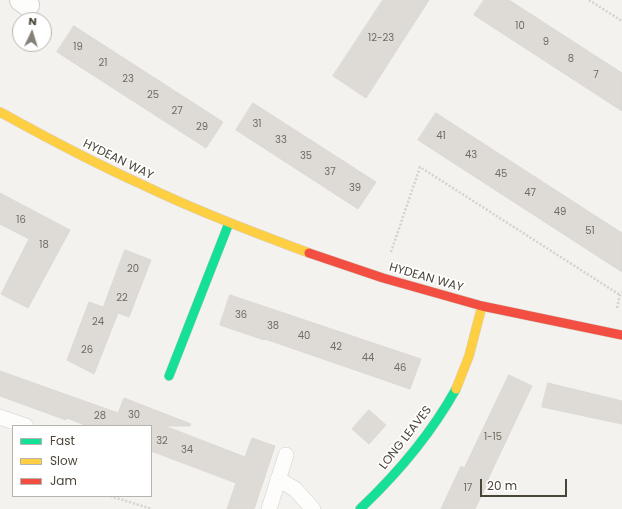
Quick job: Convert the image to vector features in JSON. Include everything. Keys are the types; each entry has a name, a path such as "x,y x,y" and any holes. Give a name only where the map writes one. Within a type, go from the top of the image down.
{"street":[{"name":"HYDEAN WAY","path":"0,112 70,150 137,183 229,223 311,254 382,278 482,306 622,336"},
{"path":"169,376 229,223"},
{"name":"LONG LEAVES","path":"360,509 401,466 433,427 448,403 464,371 482,306"}],"lane":[{"path":"0,417 23,425"},
{"path":"269,509 286,455"},
{"path":"278,479 295,489 313,509"}],"path":[{"path":"589,0 622,21"},
{"path":"382,278 420,167 620,295"},
{"path":"113,497 152,509"}],"building":[{"path":"383,0 429,0 366,98 333,76"},
{"path":"484,0 509,0 622,73 622,111 474,15"},
{"path":"74,26 223,122 206,148 57,52"},
{"path":"253,103 376,182 358,209 236,130"},
{"path":"436,113 622,233 622,272 418,140"},
{"path":"0,193 70,230 28,308 1,294 29,239 0,224"},
{"path":"125,250 151,260 129,317 118,313 94,374 67,360 89,302 103,307"},
{"path":"230,295 421,359 410,389 220,325"},
{"path":"0,371 118,413 124,398 191,424 190,426 165,426 245,457 252,438 275,446 254,509 227,509 236,483 152,451 152,425 84,425 67,418 66,420 0,396"},
{"path":"509,375 532,386 475,509 441,509 461,466 464,468"},
{"path":"548,383 622,401 622,424 542,407"},
{"path":"369,410 386,425 369,444 352,429"}],"traffic: fast":[{"path":"169,376 229,223"},
{"path":"360,509 388,481 413,452 436,422 456,389"}],"traffic: slow":[{"path":"0,112 53,141 163,195 225,221 309,253"},
{"path":"456,389 469,356 482,306"}],"traffic: jam":[{"path":"309,253 383,278 482,306 622,335"}]}
